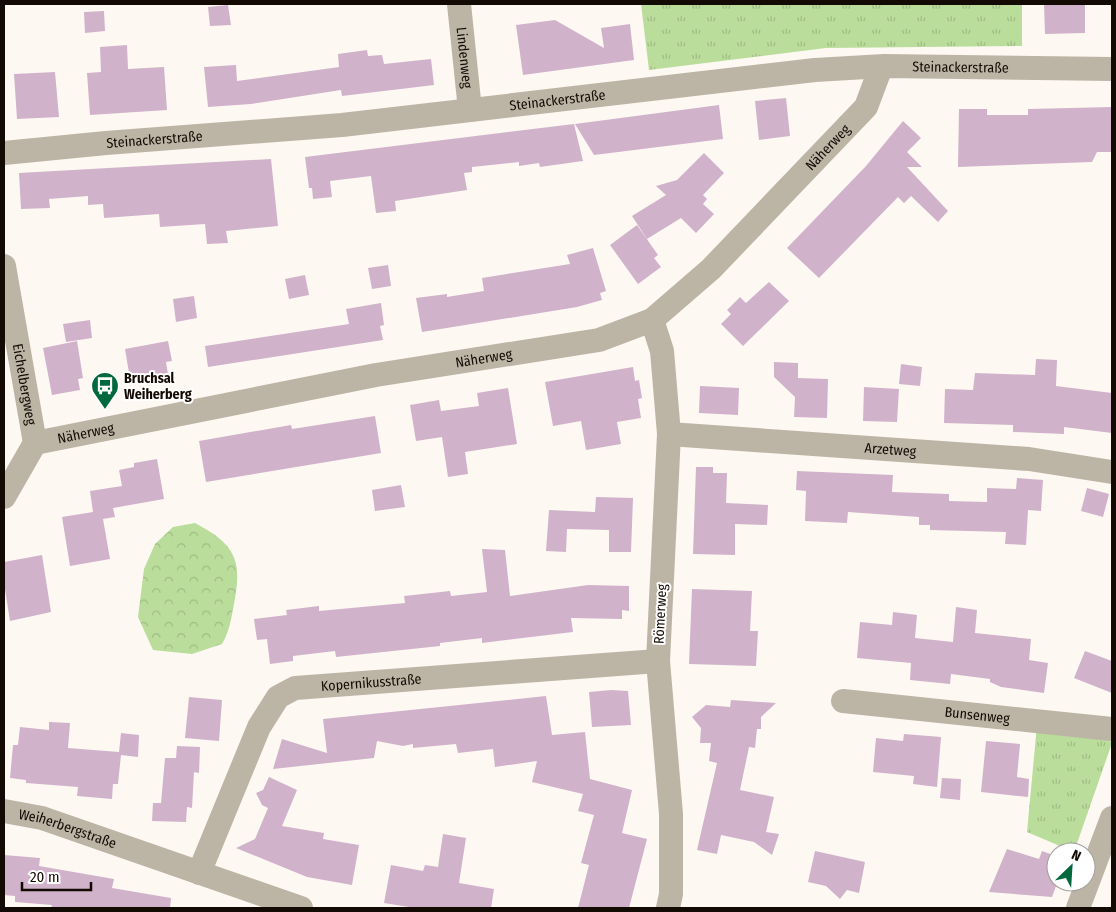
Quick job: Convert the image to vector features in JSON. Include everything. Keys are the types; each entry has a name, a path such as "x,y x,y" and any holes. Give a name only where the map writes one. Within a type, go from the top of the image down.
{"street":[{"name":"Lindenweg","path":"459,4 470,110"},
{"name":"Steinackerstraße","path":"4,153 106,143 342,126 806,71 881,66 1112,69"},
{"name":"Näherweg","path":"35,443 366,377 599,340 652,320 711,269 866,107 881,66"},
{"name":"Eichelbergweg","path":"4,266 35,443"},
{"name":"Römerweg","path":"652,320 662,351 669,434 658,661 671,814 671,894 668,908"},
{"name":"Arzetweg","path":"669,434 1029,459 1112,472"},
{"path":"4,497 35,443"},
{"name":"Kopernikusstraße","path":"199,873 259,727 278,697 295,688 658,661"},
{"name":"Bunsenweg","path":"843,701 1112,729"},
{"name":"Weiherbergstraße","path":"4,810 42,818 301,908"},
{"path":"1078,908 1112,818"}],"green space":[{"path":"641,4 1022,4 1022,46 826,48 649,70"},
{"path":"195,523 219,538 233,555 236,565 237,589 229,629 222,644 192,654 153,650 138,617 144,569 155,544 173,527"},
{"path":"1037,725 1102,733 1112,743 1077,842 1050,842 1027,832"}],"building":[{"path":"1044,4 1085,4 1085,33 1045,34"},
{"path":"228,5 231,25 210,26 208,7"},
{"path":"104,11 105,31 85,33 84,12"},
{"path":"555,20 604,48 601,28 630,24 634,60 523,75 516,25"},
{"path":"127,45 128,69 164,67 167,110 90,115 87,73 101,72 100,47"},
{"path":"367,50 368,56 382,55 384,64 431,59 434,85 342,96 341,90 251,104 208,107 204,67 236,65 237,81 339,67 338,54"},
{"path":"55,72 59,117 17,119 14,74"},
{"path":"786,98 790,136 759,140 755,101"},
{"path":"719,105 723,139 594,155 575,124"},
{"path":"1112,107 1112,152 1097,152 1092,162 958,167 959,109 987,109 987,115 1028,115 1028,109"},
{"path":"903,121 921,138 907,152 922,167 907,167 948,211 938,222 911,196 904,203 898,197 819,278 787,248 866,166"},
{"path":"574,124 583,161 540,167 539,163 519,166 519,162 472,167 472,172 464,173 467,190 395,201 396,211 376,213 371,176 330,181 332,197 313,199 312,188 309,188 305,157"},
{"path":"704,153 724,173 703,195 707,199 703,204 714,214 696,233 681,218 647,239 632,216 666,195 656,186 677,180"},
{"path":"271,159 278,226 226,231 228,243 207,244 205,224 160,227 159,214 104,218 103,204 88,205 88,196 49,199 50,208 21,209 19,173"},
{"path":"637,225 658,255 654,258 661,267 638,284 610,245"},
{"path":"593,248 606,291 600,293 602,300 577,307 422,332 416,298 447,294 447,297 484,291 482,278 570,264 567,255"},
{"path":"388,265 391,286 372,289 368,268"},
{"path":"305,275 309,295 289,299 285,279"},
{"path":"769,282 789,301 743,346 721,324 731,314 727,310 740,297 746,303"},
{"path":"194,296 197,318 176,322 173,299"},
{"path":"381,303 384,325 380,326 383,340 208,367 205,346 349,324 346,309"},
{"path":"90,320 92,338 66,342 63,324"},
{"path":"77,341 83,378 78,379 80,390 52,395 43,348"},
{"path":"168,341 172,361 166,362 168,374 130,379 125,349"},
{"path":"1036,359 1057,360 1056,386 1112,393 1112,433 1064,427 1064,434 1013,432 1013,425 944,423 945,389 973,390 975,373 1035,375"},
{"path":"774,362 798,363 798,378 828,379 827,418 794,417 795,397 774,377"},
{"path":"901,364 922,367 920,386 899,384"},
{"path":"633,367 635,381 639,380 642,398 638,399 641,418 617,422 621,444 586,450 581,421 553,426 545,382"},
{"path":"700,386 739,388 738,415 699,413"},
{"path":"864,387 899,389 897,422 863,421"},
{"path":"508,388 517,444 465,452 468,474 448,477 442,437 416,441 410,405 439,400 441,411 479,406 477,393"},
{"path":"375,416 381,453 206,482 199,441 291,425 292,429"},
{"path":"157,459 164,499 113,508 115,517 103,519 110,559 70,566 62,517 93,512 90,491 122,486 119,470 134,467 134,463"},
{"path":"696,467 713,467 713,473 727,473 726,503 768,505 767,525 735,524 735,555 693,554"},
{"path":"797,471 893,475 892,492 949,494 949,501 987,502 987,488 1016,489 1017,478 1043,480 1041,511 1028,510 1026,545 1005,544 1006,532 930,530 930,525 919,525 919,517 848,512 847,523 805,521 806,491 796,490"},
{"path":"401,485 405,507 375,511 372,490"},
{"path":"1087,488 1109,494 1103,517 1081,511"},
{"path":"596,497 633,498 631,552 609,552 609,530 567,529 566,552 546,551 549,510 595,512"},
{"path":"482,549 505,550 510,596 588,585 629,586 629,611 622,610 622,619 571,618 573,632 482,643 482,638 440,643 440,646 336,657 335,651 293,656 293,661 270,664 267,639 257,640 254,619 287,615 286,610 319,606 319,611 405,603 404,596 450,591 451,596 487,592"},
{"path":"42,555 51,612 10,621 4,583 4,562"},
{"path":"692,589 752,591 750,631 758,631 756,666 689,664"},
{"path":"956,607 977,610 975,633 1031,639 1029,660 1048,663 1044,693 1001,687 990,682 990,679 951,674 950,684 910,680 911,663 857,658 860,622 892,625 893,612 917,615 915,638 953,642"},
{"path":"1085,651 1112,661 1112,693 1074,678"},
{"path":"628,691 631,725 592,727 589,692"},
{"path":"546,696 552,735 585,732 590,779 632,790 622,833 647,839 629,908 578,908 589,865 581,863 594,815 578,811 583,794 532,782 537,761 495,767 493,749 458,753 456,744 413,748 413,744 403,746 377,741 374,758 273,769 282,739 327,753 323,719"},
{"path":"189,697 222,700 219,741 185,738"},
{"path":"731,700 776,703 761,717 761,729 757,729 755,748 749,747 740,790 774,797 766,832 779,834 772,855 754,842 721,835 717,854 697,850 717,763 709,761 711,743 700,743 701,728 692,717 706,705 730,707"},
{"path":"49,722 70,723 68,748 119,752 121,733 139,735 138,757 121,755 118,784 113,784 112,799 77,796 78,787 26,783 26,780 10,778 13,745 18,745 20,727 49,730"},
{"path":"904,734 941,737 937,787 913,784 914,776 873,772 876,738 903,741"},
{"path":"986,741 1020,744 1017,777 1029,779 1028,797 981,792"},
{"path":"177,746 200,747 199,773 194,772 192,808 187,807 186,822 152,821 153,803 161,803 165,758 176,758"},
{"path":"269,777 297,790 282,826 324,833 323,839 359,845 352,885 307,877 236,848 255,839 268,808 262,805 256,793 263,790"},
{"path":"942,778 961,779 960,800 940,798"},
{"path":"443,834 466,838 459,883 494,889 491,908 415,908 384,903 391,865 423,871 425,865 438,867"},
{"path":"1007,849 1039,859 1042,851 1046,852 1046,892 1054,892 1052,897 989,892"},
{"path":"815,851 865,862 859,893 847,890 840,899 826,886 808,882"},
{"path":"4,855 40,858 39,866 114,879 112,888 171,898 170,908 51,908 52,905 15,902 15,896 4,895"}],"place":[{"name":"Bruchsal Weiherberg","path":"105,410"}]}
